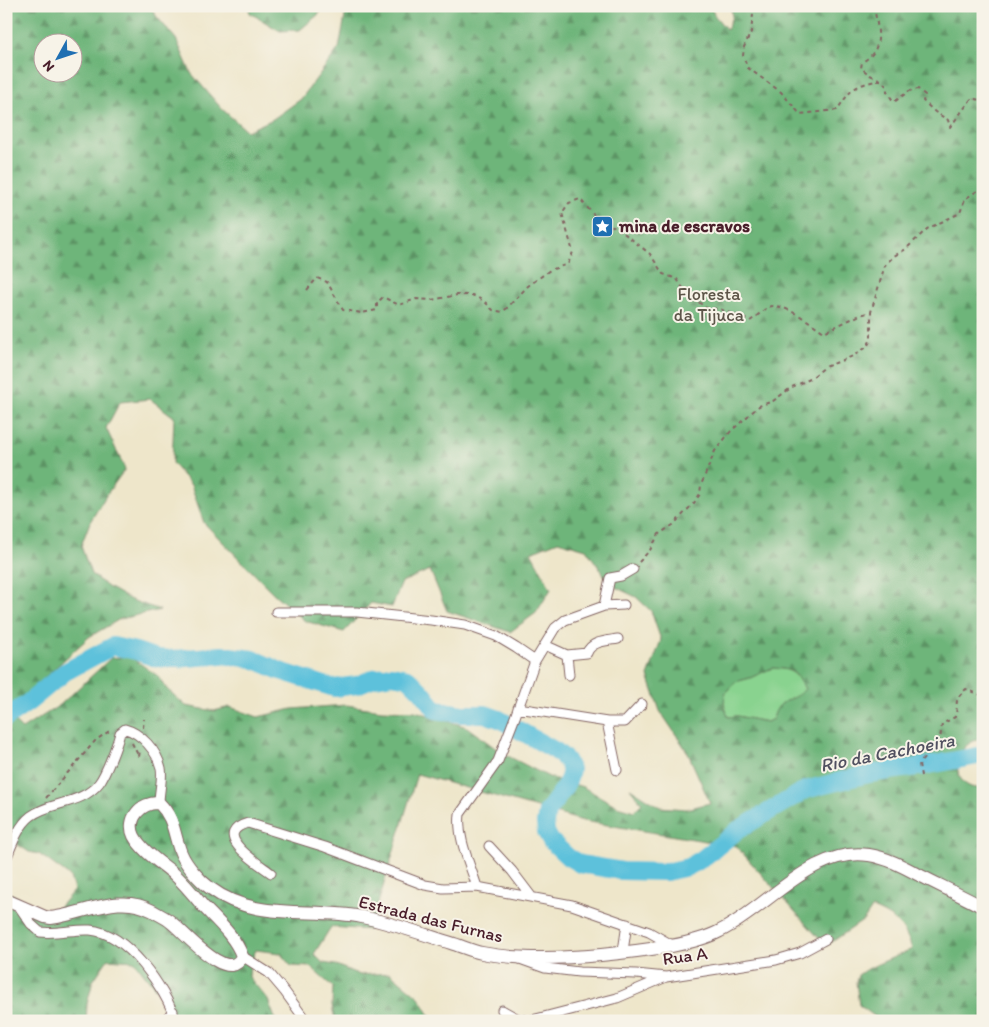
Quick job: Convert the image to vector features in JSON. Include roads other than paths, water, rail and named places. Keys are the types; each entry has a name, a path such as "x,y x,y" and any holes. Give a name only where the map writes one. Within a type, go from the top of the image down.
{"main road":[{"path":"6,900 45,918 108,905 134,903 171,922 220,963 231,966 236,964 242,956 231,937 177,877 141,844 134,835 132,824 136,814 144,804 159,803"},
{"name":"Estrada das Furnas","path":"159,803 166,810 172,821 183,858 209,888 236,903 261,910 282,913 329,913 360,917 480,952 516,957 576,956 623,952 672,946 703,938 721,931 805,873 837,856 852,854 868,855 889,860 983,907"}],"street":[{"path":"604,606 610,578 621,576 633,569"},
{"path":"478,887 461,836 460,814 493,769 517,713 535,661 555,628 565,620 604,606 624,606"},
{"path":"276,612 349,612 465,625 496,636 535,661"},
{"path":"545,645 567,655 587,653 589,649 599,642 618,639"},
{"path":"567,655 569,675"},
{"path":"517,713 625,722 642,704"},
{"path":"607,722 617,770"},
{"path":"6,859 15,837 30,817 46,808 58,806 84,796 99,783 120,734 125,729 142,737 153,750 161,768 159,803"},
{"path":"271,873 238,848 234,842 233,835 236,828 248,823 325,847 425,885 443,888 478,887 572,905 650,932 672,946"},
{"path":"489,846 512,871 531,896"},
{"path":"20,908 31,924 40,932 90,930 118,940 152,977 173,1010 176,1021"},
{"path":"623,952 627,924"},
{"name":"Rua A","path":"516,957 545,968 666,977 776,960 800,953 826,939"},
{"path":"242,956 269,973 306,1021"},
{"path":"502,1010 518,1019 528,1021 617,998 666,977"},
{"path":"165,1021 173,1010"}],"waterway":[{"name":"Rio da Cachoeira","path":"6,718 29,702 65,672 113,646 156,658 175,659 222,655 253,659 280,671 334,688 357,685 374,678 392,675 408,678 436,710 462,714 485,714 499,719 556,751 566,760 571,769 569,778 547,812 546,832 551,841 568,857 580,864 622,871 666,872 688,867 702,859 738,830 805,790 868,774 983,755"}],"place":[{"name":"mina de escravos","path":"603,226"}],"park label":[{"name":"Floresta da Tijuca","path":"709,304"}]}
